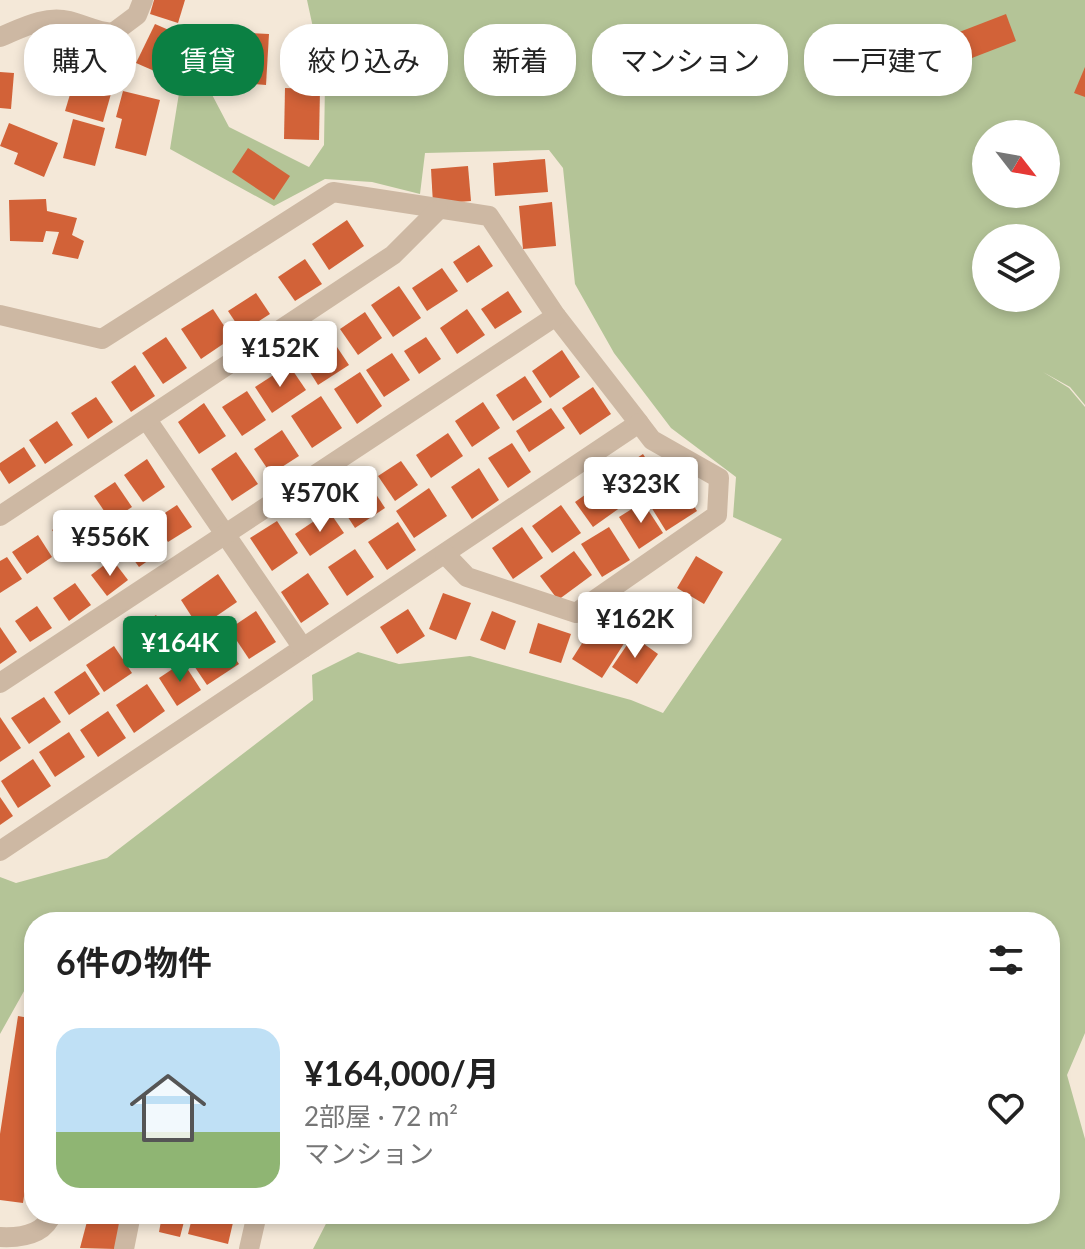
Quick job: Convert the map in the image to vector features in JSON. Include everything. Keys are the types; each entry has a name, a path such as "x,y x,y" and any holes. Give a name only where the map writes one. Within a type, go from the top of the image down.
{"street":[{"path":"0,37 43,20 68,20 96,32 113,33 137,15 143,0"},
{"path":"0,315 102,339 333,192 489,216 556,316 652,440 719,478 717,515 576,613 467,577 445,554"},
{"path":"0,516 393,255 438,210"},
{"path":"0,683 556,316"},
{"path":"147,420 303,648"},
{"path":"0,851 639,423"},
{"path":"0,1237 20,1237 38,1231 44,1224"},
{"path":"124,1249 129,1224"},
{"path":"249,1249 255,1224"}],"green space":[{"path":"307,0 1085,0 1085,405 1070,387 1043,372 1069,388 1085,407 1085,1033 1067,1075 1085,1139 1085,1249 313,1249 326,1224 1060,1224 1060,912 24,912 24,991 0,1034 0,877 16,883 107,858 313,700 312,675 358,652 399,664 470,656 631,700 663,713 782,539 733,517 736,477 671,428 614,353 575,284 563,168 549,150 425,153 420,194 372,182 325,179 274,206 170,149 179,96 213,96 229,127 309,167 324,145 325,96 448,96 448,24 312,24"}],"building":[{"path":"154,0 185,0 178,23 150,14"},
{"path":"1006,14 1016,41 972,58 972,27"},
{"path":"152,30 152,70 136,63"},
{"path":"264,34 269,34 264,85"},
{"path":"1085,67 1085,97 1074,93"},
{"path":"0,72 14,73 11,109 0,108"},
{"path":"136,94 160,100 146,156 115,148 122,119 116,117 122,96"},
{"path":"70,96 110,96 103,122 65,111"},
{"path":"285,96 320,96 319,140 284,139"},
{"path":"73,119 105,128 95,166 63,158"},
{"path":"9,123 58,143 44,177 14,164 18,153 0,146"},
{"path":"248,148 290,176 274,200 232,172"},
{"path":"545,159 548,192 495,196 493,163"},
{"path":"468,166 471,201 433,204 431,169"},
{"path":"46,199 47,211 77,218 72,235 84,241 78,259 52,254 59,232 46,231 43,242 10,241 9,200"},
{"path":"552,202 556,246 523,249 519,206"},
{"path":"347,220 364,246 329,270 312,244"},
{"path":"479,245 493,266 467,283 453,262"},
{"path":"305,259 322,284 295,301 278,277"},
{"path":"442,268 458,291 427,311 412,288"},
{"path":"399,286 421,318 393,337 371,305"},
{"path":"508,291 522,312 495,329 481,309"},
{"path":"256,293 270,314 242,332 228,311"},
{"path":"213,309 232,338 201,359 181,329"},
{"path":"467,309 485,335 457,354 440,328"},
{"path":"365,312 382,338 358,355 340,329"},
{"path":"166,337 187,368 163,384 142,353"},
{"path":"426,337 441,359 419,374 404,351"},
{"path":"333,341 349,365 318,385 303,361"},
{"path":"562,350 580,377 550,398 532,371"},
{"path":"392,353 410,380 384,397 366,370"},
{"path":"135,365 155,396 131,412 111,382"},
{"path":"289,365 306,390 272,413 255,387"},
{"path":"360,372 382,406 357,424 334,389"},
{"path":"525,376 542,402 513,421 496,395"},
{"path":"593,387 611,414 580,435 562,408"},
{"path":"247,391 266,420 242,436 222,407"},
{"path":"321,396 342,428 312,448 291,416"},
{"path":"96,397 113,422 88,439 71,413"},
{"path":"483,402 500,428 472,447 455,421"},
{"path":"204,403 226,436 199,454 178,422"},
{"path":"551,408 565,428 529,452 516,431"},
{"path":"57,421 73,445 45,464 29,440"},
{"path":"282,430 299,456 271,474 254,449"},
{"path":"448,433 463,456 431,478 416,455"},
{"path":"512,443 531,472 508,488 488,458"},
{"path":"24,447 36,466 9,484 0,470 0,463"},
{"path":"236,452 258,484 232,501 211,469"},
{"path":"643,454 660,480 625,503 608,477"},
{"path":"147,459 165,487 143,502 124,475"},
{"path":"401,461 418,485 395,501 378,476"},
{"path":"479,468 499,500 472,519 451,487"},
{"path":"115,482 132,507 111,521 94,496"},
{"path":"368,482 385,508 355,528 338,502"},
{"path":"603,482 621,507 593,527 575,502"},
{"path":"679,482 697,511 666,531 648,502"},
{"path":"429,488 447,516 414,538 396,511"},
{"path":"643,502 663,533 639,549 619,517"},
{"path":"177,505 192,527 168,542 154,520"},
{"path":"561,505 581,533 552,553 532,526"},
{"path":"329,511 344,533 310,556 295,534"},
{"path":"79,512 93,534 67,552 52,530"},
{"path":"277,521 298,553 272,571 250,538"},
{"path":"398,522 416,550 387,570 368,542"},
{"path":"522,527 543,558 513,579 492,548"},
{"path":"609,527 630,560 602,577 581,544"},
{"path":"146,528 162,551 139,567 123,545"},
{"path":"38,535 52,557 27,574 12,552"},
{"path":"355,549 374,577 347,596 328,567"},
{"path":"574,551 592,575 558,600 540,576"},
{"path":"696,556 723,572 704,604 677,588"},
{"path":"7,557 22,579 0,593 0,561"},
{"path":"112,559 128,580 107,596 91,575"},
{"path":"308,573 329,604 301,623 281,592"},
{"path":"218,574 237,602 199,628 181,600"},
{"path":"75,583 91,605 69,621 53,598"},
{"path":"443,593 471,603 456,640 429,629"},
{"path":"646,593 681,617 668,638 632,615"},
{"path":"37,606 52,628 30,642 15,621"},
{"path":"408,609 425,636 397,654 380,627"},
{"path":"256,611 276,642 249,659 229,629"},
{"path":"492,611 516,621 505,650 480,640"},
{"path":"156,615 174,642 143,664 125,636"},
{"path":"600,615 630,634 602,678 572,659"},
{"path":"538,623 571,634 561,663 529,653"},
{"path":"0,627 17,652 0,664"},
{"path":"218,633 239,664 207,685 186,654"},
{"path":"633,636 658,654 637,684 612,667"},
{"path":"114,646 132,673 104,692 86,665"},
{"path":"183,662 201,690 177,706 159,678"},
{"path":"85,671 100,694 69,715 54,692"},
{"path":"147,684 165,711 134,733 116,705"},
{"path":"44,697 61,722 29,744 11,718"},
{"path":"108,711 126,738 98,757 80,730"},
{"path":"0,717 21,748 0,762"},
{"path":"69,732 85,757 55,777 39,752"},
{"path":"33,759 51,786 18,808 1,781"},
{"path":"0,797 13,816 0,825"},
{"path":"18,1016 24,1017 23,1203 0,1200 0,1134"},
{"path":"86,1224 121,1224 115,1249 80,1248"},
{"path":"160,1224 183,1224 180,1237 159,1232"},
{"path":"190,1224 233,1224 228,1244 188,1234"}]}
